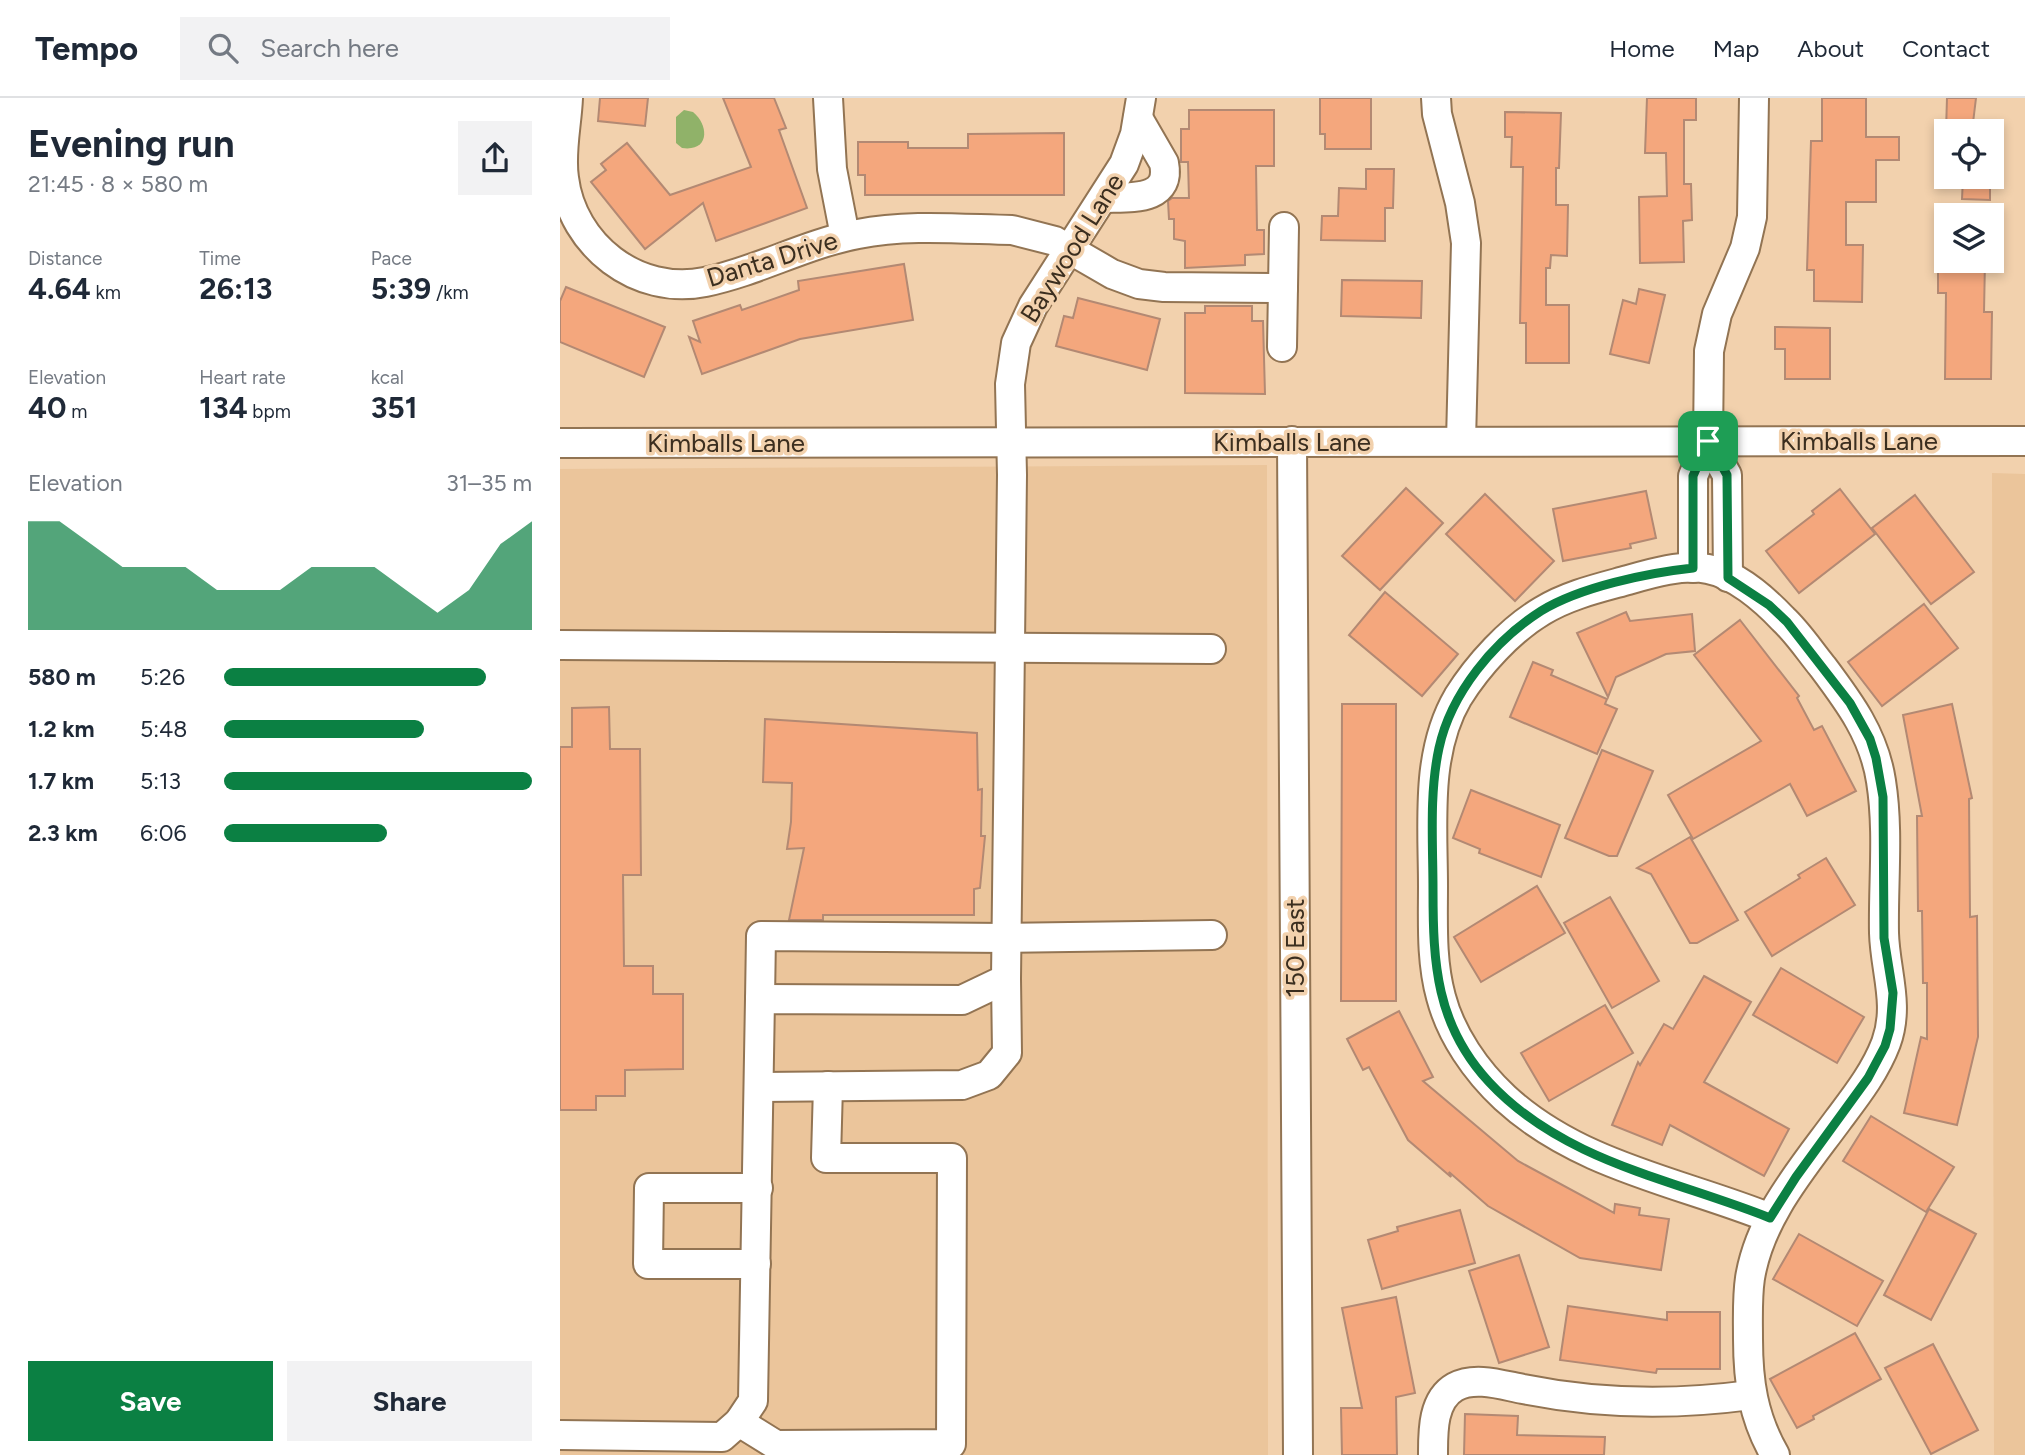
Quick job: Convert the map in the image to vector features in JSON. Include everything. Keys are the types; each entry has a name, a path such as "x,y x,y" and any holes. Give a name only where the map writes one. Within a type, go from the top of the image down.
{"street":[{"name":"Danta Drive","path":"568,98 563,158 566,192 571,207 578,222 597,248 623,268 646,278 669,283 702,283 845,236 887,230 1012,230 1040,236 1070,249 1112,274 1139,284 1164,287 1283,288"},
{"path":"1436,98 1437,114 1460,203 1466,243 1461,442"},
{"path":"1711,572 1693,476 1708,441 1709,351 1717,314 1745,248 1752,218 1754,98"},
{"path":"825,104 832,169 845,236"},
{"path":"1104,198 1149,195 1165,177 1164,163 1140,108"},
{"name":"Baywood Lane","path":"759,1087 962,1085 989,1075 1007,1053 1011,370 1016,343 1026,318 1127,158 1140,108"},
{"path":"1282,347 1284,227"},
{"name":"Kimballs Lane","path":"560,443 2025,441"},
{"name":"150 East","path":"1292,442 1298,1455"},
{"path":"1770,1218 1726,1200 1607,1161 1550,1133 1489,1082 1474,1064 1441,1000 1434,957 1434,785 1442,738 1459,697 1490,656 1514,632 1543,610 1578,595 1639,577 1711,572 1769,605 1787,622 1850,703 1870,739 1883,797 1884,938 1893,993 1890,1029 1885,1046 1868,1078 1796,1177 1770,1218 1761,1238 1750,1279 1748,1362 1751,1395 1759,1423 1775,1455"},
{"path":"560,645 1211,649"},
{"path":"560,1436 722,1437 739,1422 753,1401 761,936 1007,938 1212,935"},
{"path":"760,999 962,1000 1006,979"},
{"path":"739,1422 776,1445 951,1444 952,1158 826,1158 828,1086"},
{"path":"757,1264 648,1264 649,1188 758,1188"},
{"path":"1433,1455 1434,1424 1441,1401 1447,1393 1464,1384 1481,1382 1552,1395 1638,1401 1681,1401 1751,1395"}],"shaded area":[{"path":"1267,465 1268,1455 560,1455 560,469"},
{"path":"1992,473 2025,474 2025,1455 1994,1455"}],"green space":[{"path":"684,110 693,112 698,117 704,130 702,142 691,148 682,148 676,143 676,117"}],"building":[{"path":"600,98 648,98 645,126 598,121"},
{"path":"723,98 774,98 786,128 779,130 807,208 716,241 703,203 645,249 591,182 606,170 601,164 627,143 670,195 751,167"},
{"path":"1320,98 1371,98 1371,149 1325,149 1325,134 1320,134"},
{"path":"1647,98 1696,98 1696,120 1684,120 1684,184 1691,184 1692,220 1683,221 1684,262 1640,263 1639,197 1667,196 1666,153 1645,153"},
{"path":"1822,98 1866,98 1866,137 1899,137 1899,160 1876,160 1876,202 1846,202 1846,245 1863,245 1862,302 1814,301 1814,270 1807,270 1811,141 1822,141"},
{"path":"1947,98 1976,98 1973,119 1946,119"},
{"path":"1189,110 1274,110 1274,166 1256,166 1257,230 1264,230 1264,254 1245,255 1245,265 1185,268 1185,241 1174,239 1174,219 1169,219 1168,201 1172,198 1189,198 1188,162 1181,162 1181,129 1189,129"},
{"path":"1505,112 1561,113 1556,205 1568,205 1567,256 1551,255 1550,268 1546,268 1546,305 1569,305 1569,363 1526,363 1526,323 1520,323 1523,167 1511,167 1512,137 1505,137"},
{"path":"1064,133 1064,195 865,195 865,175 858,175 858,142 908,142 908,148 968,148 968,134"},
{"path":"1366,169 1394,169 1393,208 1385,208 1385,241 1321,240 1322,216 1338,216 1339,188 1366,189"},
{"path":"1962,189 1990,189 1990,200 1962,199"},
{"path":"904,264 913,320 800,339 702,374 689,337 700,342 693,321 740,305 742,310 799,290 798,281"},
{"path":"1938,273 1985,273 1984,312 1992,312 1991,379 1945,379 1946,293 1938,293"},
{"path":"1342,280 1422,281 1421,318 1341,316"},
{"path":"566,287 665,327 644,377 560,342 560,301"},
{"path":"1639,289 1665,295 1649,363 1610,354 1623,300 1636,304"},
{"path":"1078,298 1160,319 1147,370 1056,346 1064,316 1073,318"},
{"path":"1205,306 1252,306 1252,321 1263,321 1265,394 1185,393 1185,313 1205,313"},
{"path":"1775,327 1830,328 1830,379 1785,379 1785,349 1775,349"},
{"path":"1406,488 1443,523 1380,590 1342,556"},
{"path":"1840,489 1875,534 1799,593 1766,551 1814,514 1812,511"},
{"path":"1646,491 1656,538 1630,544 1631,548 1563,561 1553,509"},
{"path":"1485,494 1554,561 1515,601 1446,534"},
{"path":"1915,495 1974,572 1931,604 1872,528"},
{"path":"1385,592 1458,654 1422,696 1349,635"},
{"path":"1924,604 1958,648 1882,706 1848,662"},
{"path":"1626,612 1630,621 1692,614 1695,651 1666,654 1616,677 1608,697 1577,633"},
{"path":"1740,620 1799,696 1797,698 1814,730 1822,726 1856,791 1807,816 1790,784 1693,839 1668,795 1761,741 1694,655"},
{"path":"1533,662 1553,670 1551,675 1607,699 1605,704 1617,709 1597,754 1510,717"},
{"path":"1342,704 1396,704 1396,1001 1341,1001"},
{"path":"1952,704 1972,798 1969,799 1970,917 1977,916 1978,1037 1957,1125 1904,1113 1921,1037 1927,1039 1927,983 1923,983 1922,911 1918,911 1917,816 1922,816 1903,715"},
{"path":"609,707 610,749 640,749 641,875 623,875 624,966 653,966 653,994 683,994 683,1069 625,1070 625,1096 596,1096 596,1110 560,1110 560,747 572,747 572,708"},
{"path":"765,719 977,733 978,790 982,789 981,836 985,836 980,888 974,889 974,915 823,915 823,920 789,920 804,848 787,849 792,783 763,782"},
{"path":"1602,750 1653,771 1617,856 1609,856 1565,838"},
{"path":"1471,790 1560,825 1541,877 1479,853 1480,849 1453,838"},
{"path":"1690,837 1738,920 1697,943 1690,943 1651,874 1637,868"},
{"path":"1826,858 1855,905 1772,956 1745,912 1800,878 1798,875"},
{"path":"1537,886 1565,933 1481,982 1454,937"},
{"path":"1610,897 1659,981 1612,1008 1564,923"},
{"path":"1781,968 1864,1017 1837,1063 1753,1015"},
{"path":"1704,976 1751,1002 1704,1082 1789,1129 1764,1176 1670,1125 1662,1145 1612,1125 1638,1062 1640,1065 1664,1024 1673,1029"},
{"path":"1605,1005 1633,1053 1549,1101 1521,1053"},
{"path":"1399,1011 1433,1077 1423,1081 1518,1161 1614,1213 1615,1204 1640,1208 1639,1215 1669,1219 1661,1270 1580,1258 1488,1206 1408,1140 1369,1067 1363,1070 1347,1039"},
{"path":"1871,1116 1954,1167 1926,1212 1843,1161"},
{"path":"1929,1209 1976,1234 1931,1320 1884,1295"},
{"path":"1460,1210 1475,1263 1382,1289 1368,1240 1398,1231 1397,1227"},
{"path":"1799,1234 1883,1281 1857,1326 1773,1279"},
{"path":"1519,1255 1549,1347 1499,1363 1469,1271"},
{"path":"1396,1297 1415,1393 1396,1397 1397,1455 1342,1455 1341,1408 1362,1408 1342,1308"},
{"path":"1568,1306 1667,1320 1667,1312 1720,1312 1720,1369 1657,1369 1656,1373 1560,1360"},
{"path":"1855,1333 1881,1379 1813,1416 1814,1419 1797,1428 1770,1379"},
{"path":"1933,1344 1978,1430 1931,1454 1885,1368"},
{"path":"1465,1414 1518,1416 1517,1435 1605,1437 1604,1455 1464,1455"}],"route":[{"path":"1708,441 1727,475 1728,578 1749,590 1787,622 1850,703 1870,739 1883,797 1884,938 1893,993 1890,1029 1885,1046 1868,1078 1796,1177 1770,1218 1726,1200 1607,1161 1550,1133 1528,1117 1489,1082 1461,1043 1441,1000 1434,957 1434,785 1439,747 1451,712 1490,656 1514,632 1543,610 1578,595 1639,577 1693,568 1693,476 1708,441"}]}
